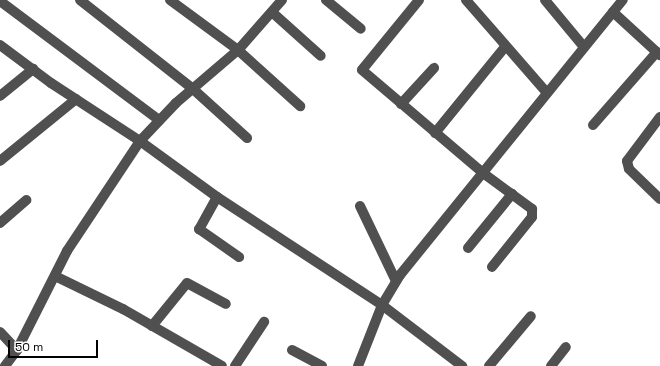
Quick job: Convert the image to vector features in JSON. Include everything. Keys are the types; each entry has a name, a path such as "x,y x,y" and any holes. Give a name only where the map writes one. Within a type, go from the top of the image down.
{"street":[{"path":"80,0 193,89 247,138"},
{"path":"170,0 238,50 300,106"},
{"path":"5,366 17,350 67,251 140,141 159,120 238,50 273,13 282,0"},
{"path":"326,0 361,29"},
{"path":"419,0 362,70 435,133 483,172 529,206 533,213 492,267"},
{"path":"466,0 547,93"},
{"path":"545,0 584,47"},
{"path":"358,366 382,305 396,281 623,0"},
{"path":"0,1 159,120"},
{"path":"593,125 658,53 613,12"},
{"path":"273,13 321,56"},
{"path":"0,45 76,99 140,141 218,198 382,305 462,366"},
{"path":"435,133 506,47"},
{"path":"401,104 434,68"},
{"path":"0,96 33,69"},
{"path":"0,161 76,99"},
{"path":"660,118 627,161 629,168 660,199"},
{"path":"468,248 512,194"},
{"path":"218,198 199,229 238,257"},
{"path":"0,223 26,200"},
{"path":"360,206 396,281"},
{"path":"55,276 152,326 222,366"},
{"path":"152,326 187,283 226,304"},
{"path":"489,366 531,316"},
{"path":"236,366 264,322"},
{"path":"0,332 17,350"},
{"path":"551,366 566,347"},
{"path":"292,350 322,366"}]}
